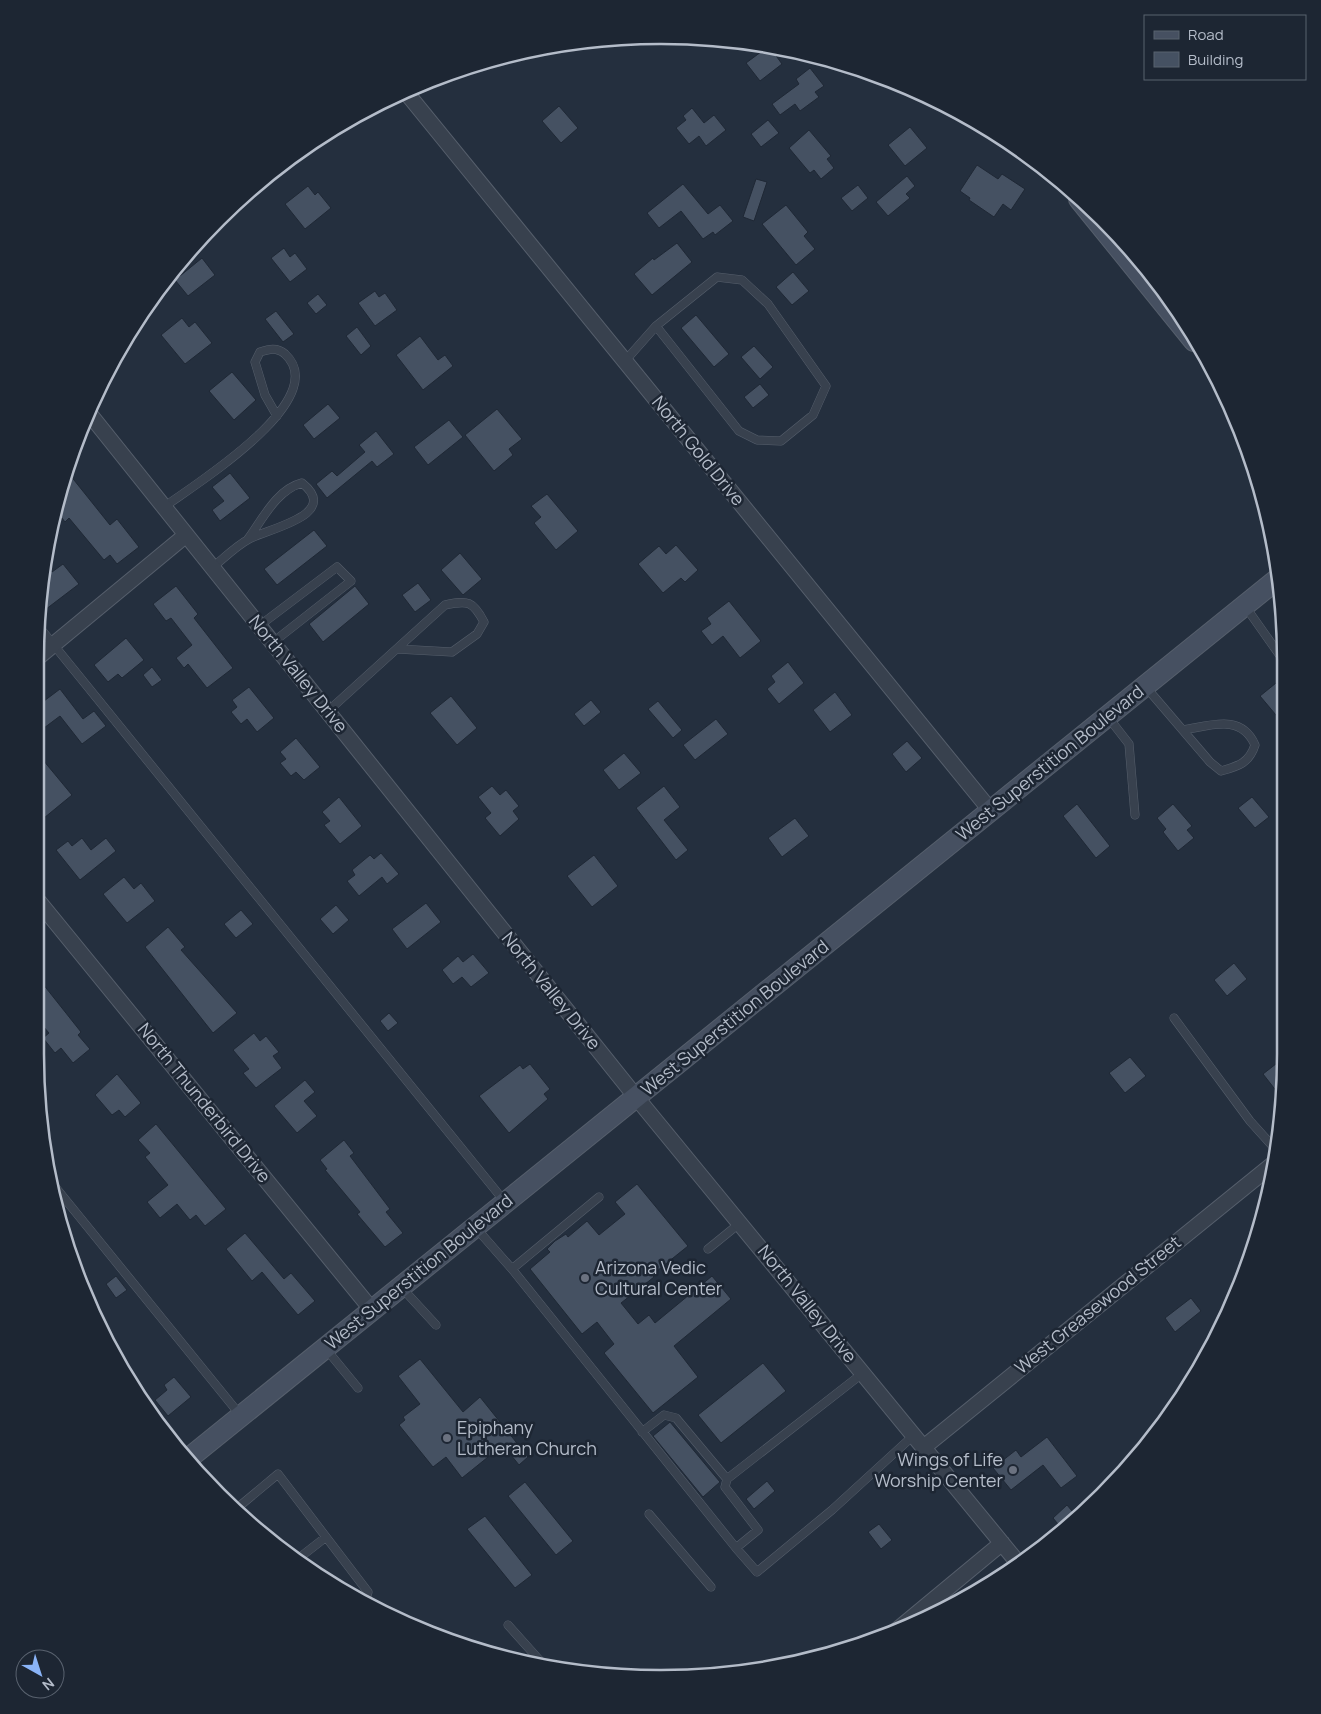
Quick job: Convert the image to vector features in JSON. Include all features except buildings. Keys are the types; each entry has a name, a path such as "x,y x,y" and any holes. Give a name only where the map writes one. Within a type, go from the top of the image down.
{"main road":[{"path":"1119,249 1158,297"},
{"name":"West Superstition Boulevard","path":"193,1455 1272,583"}],"street":[{"name":"North Gold Drive","path":"410,97 991,811"},
{"name":"North Valley Drive","path":"93,419 636,1097 1014,1558"},
{"path":"44,652 186,535"},
{"name":"North Thunderbird Drive","path":"44,907 372,1310"},
{"name":"West Greasewood Street","path":"924,1447 1266,1170"},
{"path":"915,1615 1002,1543"}],"lane":[{"path":"625,361 656,326 717,277 742,280 768,304 826,386 813,415 781,441 757,440 739,430 656,326"},
{"path":"164,507 255,439 277,416 286,404 294,383 295,370 290,359 282,351 270,348 260,352 255,362 265,395 277,416"},
{"path":"212,568 248,539 280,496 292,485 302,483 310,490 313,499 310,510 300,519 248,539"},
{"path":"259,626 337,567 351,580 272,643"},
{"path":"327,712 397,648 445,605 463,601 476,606 484,622 477,634 452,652 397,648"},
{"path":"1245,606 1277,651"},
{"path":"45,633 505,1202"},
{"path":"1145,686 1210,762 1221,770 1235,767 1251,757 1255,745 1251,735 1241,726 1223,724 1183,730"},
{"path":"1108,717 1129,744 1135,815"},
{"path":"1174,1018 1250,1121 1270,1144"},
{"path":"60,1193 241,1416"},
{"path":"512,1268 599,1198"},
{"path":"708,1249 740,1223"},
{"path":"475,1226 512,1268 642,1432 757,1572 832,1510 914,1435"},
{"path":"401,1286 436,1325"},
{"path":"325,1348 358,1388"},
{"path":"736,1548 758,1530 725,1488 727,1479 863,1374"},
{"path":"642,1432 664,1415 676,1418 727,1479"},
{"path":"241,1505 278,1474 368,1592 367,1596"},
{"path":"648,1514 711,1587"},
{"path":"303,1555 326,1537"},
{"path":"508,1625 537,1657"}],"place":[{"name":"Arizona Vedic Cultural Center","path":"585,1278"},
{"name":"Epiphany Lutheran Church","path":"447,1438"},
{"name":"Wings of Life Worship Center","path":"1013,1470"}]}
